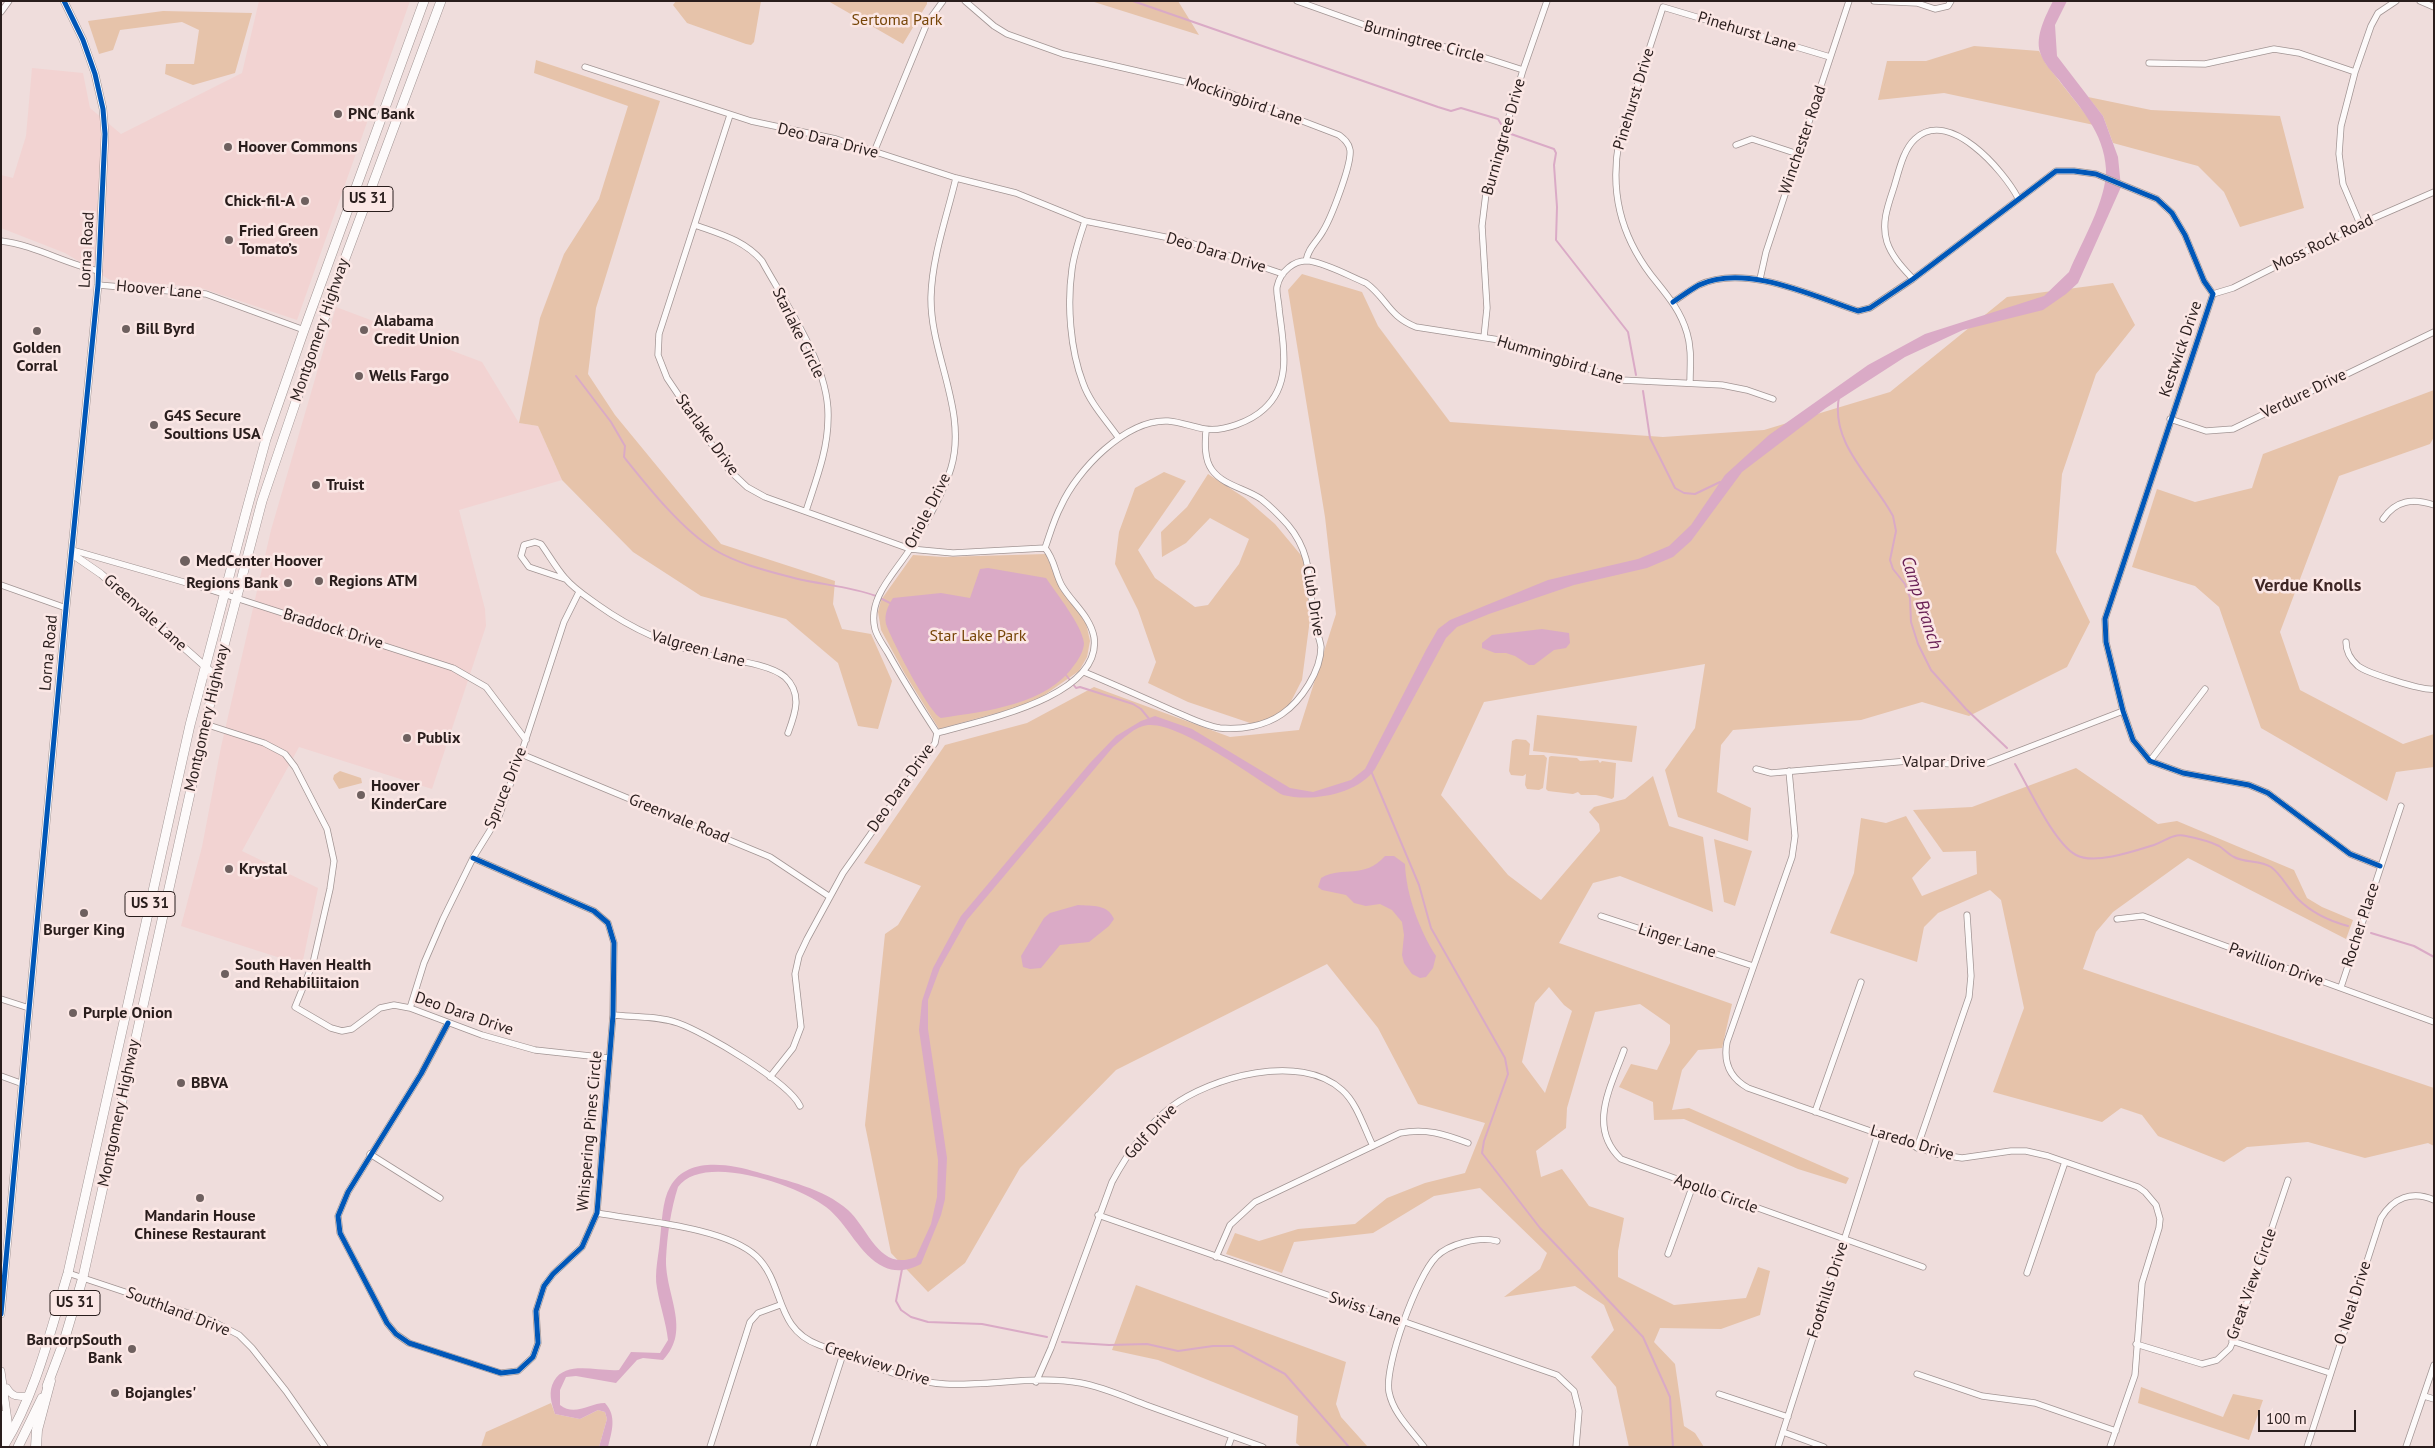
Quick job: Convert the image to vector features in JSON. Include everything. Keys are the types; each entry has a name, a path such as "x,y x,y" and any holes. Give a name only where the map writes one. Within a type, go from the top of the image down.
{"highway":[{"path":"36,1447 37,1430 50,1381"}],"main road":[{"name":"Montgomery Highway","path":"7,1444 28,1396 52,1330 68,1272 122,1022 205,665 266,439 424,1"},
{"name":"Montgomery Highway","path":"18,1447 50,1381 83,1277 216,676 262,501 296,397 441,1"}],"street":[{"path":"1,12 9,1"},
{"path":"874,152 927,23 943,1"},
{"name":"Mockingbird Lane","path":"965,1 1000,30 1063,54 1224,91 1339,135 1349,144 1348,166 1329,218 1307,252 1306,261"},
{"name":"Burningtree Circle","path":"1297,1 1412,42 1458,49 1523,70"},
{"name":"Burningtree Drive","path":"1484,337 1487,308 1483,212 1490,175 1523,70 1548,1"},
{"name":"Winchester Road","path":"1760,279 1766,252 1848,1"},
{"path":"1874,1 1917,3 1935,9 1948,6 1951,1"},
{"path":"2360,224 2343,184 2339,154 2340,126 2355,72 2375,18 2384,7 2396,1"},
{"path":"2420,1 2434,7"},
{"name":"Lorna Road","path":"1,1314 99,271 105,134 103,109 95,74 67,2"},
{"name":"Pinehurst Lane","path":"1663,7 1830,57"},
{"name":"Pinehurst Drive","path":"1663,7 1622,129 1615,176 1619,210 1630,244 1673,302 1687,333 1690,354 1690,383"},
{"path":"2149,63 2205,64 2274,50 2299,53 2355,72"},
{"name":"Deo Dara Drive","path":"585,66 760,124 836,139 956,178 1016,193 1085,221 1185,241 1283,274 1277,287 1285,359 1279,388 1266,408 1250,420 1236,425 1206,430 1185,423 1152,422 1141,425 1118,437 1075,481 1061,506 1045,548"},
{"name":"Starlake Drive","path":"730,115 659,334 658,355 667,378 729,470 747,486 765,497 806,510 910,549 953,553 1045,548"},
{"path":"1913,279 1892,254 1887,242 1885,221 1901,164 1916,138 1928,131 1942,131 1965,140 1987,156 2018,198"},
{"path":"1736,145 1752,139 1798,154"},
{"name":"Kestwick Drive","path":"1673,302 1700,285 1714,281 1730,278 1760,279 1858,311 1870,308 1913,279 2056,171 2074,170 2096,174 2157,198 2172,213 2185,235 2204,281 2213,294 2104,619 2106,642 2123,711 2133,740 2150,761"},
{"name":"Oriole Drive","path":"937,733 875,630 874,609 883,587 910,549 943,487 951,467 955,438 952,408 935,336 931,297 935,265 956,178"},
{"name":"Moss Rock Road","path":"2213,294 2233,288 2360,224 2434,192"},
{"path":"1085,221 1072,267 1070,285 1076,360 1083,384 1091,399 1118,437"},
{"name":"Starlake Circle","path":"695,225 731,237 753,251 762,261 820,372 828,417 824,458 806,510"},
{"path":"1,241 28,248 84,268 99,271"},
{"path":"1283,274 1292,265 1306,261"},
{"name":"Hummingbird Lane","path":"1306,261 1366,283 1373,288 1392,313 1405,323 1428,329 1506,341 1610,378 1634,382 1722,385 1747,390 1773,399"},
{"name":"Hoover Lane","path":"98,285 206,294 304,330"},
{"name":"Verdure Drive","path":"2170,419 2206,431 2233,429 2434,332"},
{"name":"Club Drive","path":"1084,672 1190,718 1218,728 1236,728 1261,724 1277,717 1289,710 1308,685 1316,669 1321,648 1314,621 1311,577 1302,547 1288,526 1260,498 1227,483 1212,469 1205,445 1206,430"},
{"path":"2383,519 2390,510 2407,500 2417,500 2434,505"},
{"name":"Valgreen Lane","path":"565,579 529,567 521,556 524,545 534,542 541,544 565,579 579,592 622,623 652,638 690,650 769,669 785,677 795,692 798,708 788,733"},
{"path":"1045,548 1052,557 1062,586 1084,615 1094,638 1092,655 1084,672"},
{"name":"Greenvale Lane","path":"72,552 111,561"},
{"name":"Greenvale Lane","path":"72,552 106,578 216,676"},
{"name":"Braddock Drive","path":"111,561 223,594 453,668 486,687 526,740"},
{"path":"1,585 66,608"},
{"name":"Spruce Drive","path":"410,1008 424,963 443,918 473,858 499,816 522,754 564,622 579,592"},
{"path":"2346,642 2348,655 2359,667 2422,689 2433,690"},
{"name":"Deo Dara Drive","path":"770,1077 797,1040 802,1022 795,974 799,956 858,849 935,743 937,733 1034,704 1066,687 1084,672"},
{"path":"2205,689 2150,761 2183,773 2249,786 2268,793 2350,854 2380,866"},
{"name":"Valpar Drive","path":"1756,769 1771,773 1908,761 1968,765 1988,763 2123,711"},
{"name":"Deo Dara Drive","path":"205,724 264,743 285,754 295,767 328,829 334,861 330,889 313,963 295,1007 331,1028 342,1031 352,1029 380,1008 394,1005 410,1008 448,1023 535,1050 609,1058"},
{"name":"Greenvale Road","path":"522,754 770,856 830,897"},
{"name":"Laredo Drive","path":"1789,772 1794,843 1792,857 1727,1042 1725,1053 1729,1070 1739,1083 1748,1088 1943,1156 1962,1158 2026,1151 2138,1187 2150,1197 2156,1205 2159,1228 2142,1283 2135,1376 2116,1431 2113,1446"},
{"name":"Rocher Place","path":"2341,987 2401,806"},
{"name":"Whispering Pines Circle","path":"448,1023 421,1074 348,1192 338,1216 340,1233 387,1323 409,1343 501,1373 518,1371 533,1357 538,1343 536,1311 544,1286 553,1274 582,1247 597,1213 613,1015 614,943 611,928 605,918 594,911 473,858"},
{"path":"1917,1148 1969,997 1971,976 1967,915"},
{"name":"Linger Lane","path":"1601,916 1753,966"},
{"name":"Pavillion Drive","path":"2117,919 2143,916 2434,1022"},
{"path":"1815,1112 1861,982"},
{"path":"1,999 29,1008"},
{"path":"613,1015 666,1020 696,1030 770,1077 791,1094 800,1106"},
{"name":"Apollo Circle","path":"1624,1050 1602,1119 1605,1137 1621,1159 1923,1267"},
{"name":"Golf Drive","path":"1036,1382 1051,1348 1098,1216 1118,1169 1162,1115 1194,1093 1234,1078 1274,1071 1294,1071 1323,1077 1343,1090 1349,1098 1373,1146"},
{"path":"1,1076 23,1084"},
{"path":"1216,1257 1230,1225 1248,1206 1400,1133 1426,1130 1443,1133 1468,1143"},
{"name":"Foothills Drive","path":"1778,1447 1878,1134"},
{"path":"370,1154 440,1198"},
{"path":"2027,1273 2065,1162"},
{"name":"Great View Circle","path":"2136,1344 2202,1364 2209,1363 2223,1356 2232,1341 2288,1180"},
{"path":"1668,1254 1693,1185"},
{"name":"O Neal Drive","path":"2307,1447 2381,1218 2386,1210 2404,1197 2419,1195 2434,1200"},
{"name":"Creekview Drive","path":"597,1213 720,1235 743,1246 764,1266 772,1279 780,1305 791,1324 804,1337 842,1354 933,1383 1072,1382 1092,1386 1263,1447"},
{"name":"Swiss Lane","path":"1098,1216 1404,1323 1557,1374 1574,1391 1579,1411 1576,1447"},
{"path":"1424,1447 1397,1412 1389,1394 1388,1371 1404,1323 1422,1276 1436,1257 1460,1245 1488,1238 1497,1241"},
{"name":"Southland Drive","path":"68,1272 212,1321 239,1335 252,1348 286,1391 326,1447"},
{"path":"710,1447 750,1322 758,1312 780,1305"},
{"path":"2232,1341 2330,1373"},
{"path":"813,1447 842,1354"},
{"path":"2406,1447 2434,1366"},
{"path":"1,1371 5,1386 7,1444"},
{"path":"1917,1374 1982,1396 2045,1406 2116,1431"},
{"path":"5,1386 10,1394 18,1397 28,1396"},
{"path":"1719,1394 1788,1417"},
{"path":"2424,1396 2434,1400"},
{"path":"1,1414 7,1444"},
{"path":"1783,1432 1824,1447"},
{"path":"1228,1447 1232,1436"}],"shaded area":[{"path":"259,1 410,1 297,320 198,287 110,280 65,253 1,228 1,175 13,178 26,136 32,68 83,73 90,108 121,134 242,73"},
{"path":"2053,1 2067,1 2055,25 2057,56 2103,116 2118,157 2121,187 2078,283 2043,310 1963,330 1905,357 1826,408 1742,472 1691,541 1673,557 1647,568 1574,585 1457,627 1446,638 1375,769 1357,785 1320,797 1307,798 1283,795 1216,752 1178,732 1162,726 1148,725 1129,733 1113,747 967,920 940,968 928,1000 928,1029 947,1158 945,1199 941,1215 921,1264 903,1270 893,1270 875,1262 860,1247 834,1214 813,1198 795,1190 751,1176 728,1172 708,1172 690,1177 678,1187 671,1213 667,1241 667,1272 676,1324 676,1337 671,1349 663,1360 643,1358 637,1360 616,1383 576,1376 566,1377 560,1390 560,1405 571,1410 577,1410 605,1403 609,1408 613,1424 608,1447 599,1447 607,1419 605,1412 598,1410 580,1419 555,1414 551,1401 551,1389 559,1375 566,1371 583,1368 619,1370 631,1352 660,1353 668,1340 657,1288 657,1264 665,1199 677,1177 687,1170 709,1165 722,1165 757,1172 804,1186 838,1202 848,1210 884,1254 893,1259 903,1260 916,1257 931,1224 937,1197 938,1160 919,1030 922,1001 933,968 961,916 1090,763 1116,736 1141,721 1155,716 1192,729 1290,788 1313,792 1351,780 1365,769 1426,650 1438,629 1450,620 1548,580 1638,559 1669,546 1691,525 1725,475 1769,435 1868,365 1925,334 2044,296 2069,272 2098,208 2106,169 2101,143 2090,121 2045,64 2041,56 2039,46 2040,33 2044,19"},
{"path":"336,307 482,362 519,423 538,426 562,480 459,510 485,609 486,626 432,789 299,747 242,851 318,888 302,965 181,926 202,847 221,747 271,530"},
{"name":"Star Lake Park","path":"988,568 1046,578 1079,627 1084,643 1083,649 1077,662 1063,678 1049,689 1033,697 996,709 941,718 928,703 895,644 886,624 887,610 893,598 941,593 970,598 980,569"},
{"path":"1542,629 1569,633 1570,643 1566,648 1554,650 1534,665 1529,665 1515,656 1506,653 1495,653 1482,648 1482,643 1492,635"},
{"path":"1385,856 1394,856 1405,864 1408,888 1415,912 1436,956 1433,968 1426,977 1420,978 1412,974 1404,963 1402,955 1404,935 1402,922 1392,910 1380,904 1366,906 1354,903 1346,895 1322,890 1318,887 1321,878 1329,874 1369,868"},
{"path":"1078,905 1104,908 1114,919 1109,926 1089,942 1060,945 1041,968 1030,969 1023,967 1021,956 1044,918 1050,913"}],"green space":[{"path":"676,1 761,1 754,42 751,45 746,44 687,23 673,5"},
{"name":"Sertoma Park","path":"828,1 927,1 927,4 903,44"},
{"path":"1091,1 1178,1 1199,35"},
{"path":"163,11 252,13 235,73 193,85 165,74 166,64 194,64 199,30 182,22 120,30 113,50 99,54 88,21"},
{"path":"1974,46 2039,51 2046,64 2094,125 1944,93 1878,100 1887,61 1926,61"},
{"path":"536,60 660,101 596,308 588,374 615,415 721,544 835,581 833,604 842,629 871,634 892,681 878,729 858,726 838,663 786,619 701,596 633,552 562,480 538,426 519,423 540,318 564,254 599,199 628,106 534,73"},
{"path":"2088,97 2151,110 2280,116 2304,208 2240,227 2224,192 2198,166 2113,143 2103,116"},
{"path":"1302,274 1362,292 1378,326 1450,422 1663,437 1764,430 1890,392 2007,297 2113,283 2135,325 2096,374 2062,474 2056,552 2090,622 2067,667 1969,716 1922,702 1861,720 1733,730 1721,745 1717,792 1751,808 1748,841 1678,817 1665,770 1695,728 1705,664 1484,702 1441,795 1508,875 1541,900 1600,831 1599,824 1589,812 1594,807 1625,799 1653,776 1669,826 1703,837 1713,912 1620,876 1593,883 1559,943 1732,1004 1722,1048 1698,1050 1682,1070 1672,1110 1689,1108 1849,1178 1846,1184 1798,1169 1684,1119 1654,1120 1653,1102 1619,1087 1631,1064 1657,1070 1670,1043 1670,1025 1640,1004 1595,1012 1567,1108 1566,1128 1536,1151 1541,1177 1562,1169 1589,1206 1624,1218 1618,1251 1618,1277 1674,1305 1746,1298 1758,1267 1770,1271 1760,1315 1721,1329 1660,1328 1654,1342 1675,1364 1684,1426 1695,1433 1704,1447 1629,1447 1616,1387 1591,1357 1614,1330 1604,1305 1575,1286 1504,1297 1540,1269 1547,1253 1480,1188 1434,1196 1373,1233 1294,1242 1282,1273 1226,1254 1235,1233 1259,1241 1298,1229 1355,1224 1387,1198 1425,1183 1465,1173 1485,1123 1418,1104 1378,1028 1327,964 1116,1070 1020,1168 965,1263 928,1292 891,1253 865,1125 885,934 898,925 921,886 864,863 945,745 1027,723 1094,687 1230,737 1299,730 1336,614 1325,517 1288,290","holes":["1549,987 1564,1005 1572,1011 1545,1093 1522,1062 1535,1003"]},
{"path":"2434,390 2434,437 2430,444 2339,476 2280,632 2300,690 2403,744 2434,734 2434,767 2396,772 2387,801 2261,728 2219,607 2195,586 2132,567 2157,489 2195,502 2252,488 2263,454"},
{"path":"1164,472 1186,481 1138,550 1155,578 1195,607 1208,605 1239,564 1249,539 1210,518 1186,543 1162,557 1161,532 1187,507 1208,474 1245,498 1275,524 1310,566 1310,619 1302,680 1283,717 1256,725 1188,702 1148,683 1156,662 1138,610 1115,564 1119,532 1135,488"},
{"name":"Star Lake Park","path":"1046,554 1060,588 1086,623 1090,641 1087,657 1079,671 1033,703 939,729 905,674 881,630 878,612 881,600 913,555 944,557"},
{"path":"1537,715 1637,726 1632,762 1533,751"},
{"path":"1516,739 1526,740 1530,744 1529,755 1544,755 1547,758 1543,788 1539,790 1527,789 1525,785 1526,774 1523,776 1511,775 1509,771 1512,741"},
{"path":"1549,757 1577,758 1580,761 1598,760 1600,763 1602,761 1616,763 1614,797 1612,799 1596,795 1581,795 1578,792 1573,794 1548,791 1546,789"},
{"path":"2076,768 2158,824 2177,821 2294,870 2307,898 2322,907 2353,920 2346,939 2188,858 2113,912 2096,932 2083,969 2434,1088 2434,1146 2428,1143 2365,1158 2308,1142 2247,1147 2224,1162 2158,1136 2142,1115 2121,1108 2102,1122 1993,1092 2024,1008 2001,900 1990,890 1938,913 1924,927 1917,962 1830,933 1854,873 1861,818 1886,823 1906,816 1931,858 1912,878 1922,896 1977,874 1976,851 1943,852 1913,810 1972,807"},
{"path":"340,771 361,778 362,783 339,789 333,779 334,775"},
{"path":"1714,839 1752,851 1735,906 1724,902"},
{"path":"1136,1285 1346,1362 1336,1404 1341,1417 1368,1447 1301,1447 1296,1443 1298,1416 1158,1360 1112,1350"},
{"path":"2141,1387 2223,1417 2233,1394 2263,1400 2249,1440 2138,1403"},
{"path":"551,1403 555,1414 580,1419 598,1410 605,1412 607,1419 599,1447 481,1447 486,1432"}],"waterway":[{"path":"1133,1 1438,107 1451,111 1461,108 1498,119 1501,124"},
{"path":"1511,134 1554,149 1556,153 1554,165 1557,207 1556,240 1628,332 1636,375"},
{"path":"576,376 611,422 625,446 624,457 678,520 715,550 753,567 876,596"},
{"path":"1643,391 1650,438 1675,488 1684,493 1695,494 1720,482"},
{"name":"Camp Branch","path":"1839,397 1838,414 1841,430 1847,445 1893,516 1896,531 1890,560 1893,569 1905,584 1910,598 1911,622 1918,644 1931,670 1966,709 2007,748"},
{"path":"880,598 890,603"},
{"path":"1066,675 1076,688 1080,687 1133,704 1141,709 1150,720"},
{"name":"Camp Branch","path":"2015,764 2059,839 2076,855 2084,858 2104,858 2154,845 2181,835 2198,839 2219,846 2238,859 2262,863 2271,867 2298,899 2309,908 2334,922 2348,926"},
{"path":"1371,771 1419,885 1431,928 1505,1058 1508,1074 1484,1141 1482,1153 1540,1228 1643,1337 1670,1397 1673,1447"},
{"name":"Camp Branch","path":"2371,933 2414,946 2434,957"},
{"path":"902,1269 896,1301 901,1310 911,1317 928,1322 982,1324 1047,1337"},
{"path":"1062,1342 1109,1345 1147,1344 1178,1351 1213,1346 1233,1346 1285,1374 1349,1447"}],"cycle path":[{"path":"1,1314 66,608 98,285 105,134 103,109 95,74 83,40 64,1"},
{"path":"1673,302 1699,285 1717,279 1737,278 1779,284 1858,311 1870,308 1913,279 2056,171 2096,174 2157,199 2172,213 2185,235 2204,281 2213,294 2105,619 2106,642 2123,711 2133,740 2150,761 2183,773 2249,785 2268,793 2350,854 2380,866"},
{"path":"448,1023 421,1074 348,1192 338,1216 340,1233 387,1323 396,1334 409,1343 501,1373 518,1371 533,1357 538,1343 536,1311 544,1286 553,1274 582,1247 597,1213 613,1015 614,943 608,923 594,911 473,858"}],"place":[{"name":"PNC Bank","path":"338,114"},
{"name":"Hoover Commons","path":"228,147"},
{"name":"Chick-fil-A","path":"305,201"},
{"name":"Fried Green Tomato’s","path":"229,240"},
{"name":"Bill Byrd","path":"126,329"},
{"name":"Alabama Credit Union","path":"364,330"},
{"name":"Golden Corral","path":"37,331"},
{"name":"Wells Fargo","path":"359,376"},
{"name":"G4S Secure Soultions USA","path":"154,425"},
{"name":"Truist","path":"316,485"},
{"name":"MedCenter Hoover","path":"185,561"},
{"name":"Regions ATM","path":"319,581"},
{"name":"Regions Bank","path":"288,583"},
{"name":"Publix","path":"407,738"},
{"name":"Hoover KinderCare","path":"361,795"},
{"name":"Krystal","path":"229,869"},
{"name":"Burger King","path":"84,913"},
{"name":"South Haven Health and Rehabiliitaion","path":"225,974"},
{"name":"Purple Onion","path":"73,1013"},
{"name":"BBVA","path":"181,1083"},
{"name":"Mandarin House Chinese Restaurant","path":"200,1198"},
{"name":"BancorpSouth Bank","path":"132,1349"},
{"name":"Bojangles'","path":"115,1393"}],"district":[{"name":"Verdue Knolls","path":"2308,586"}]}
